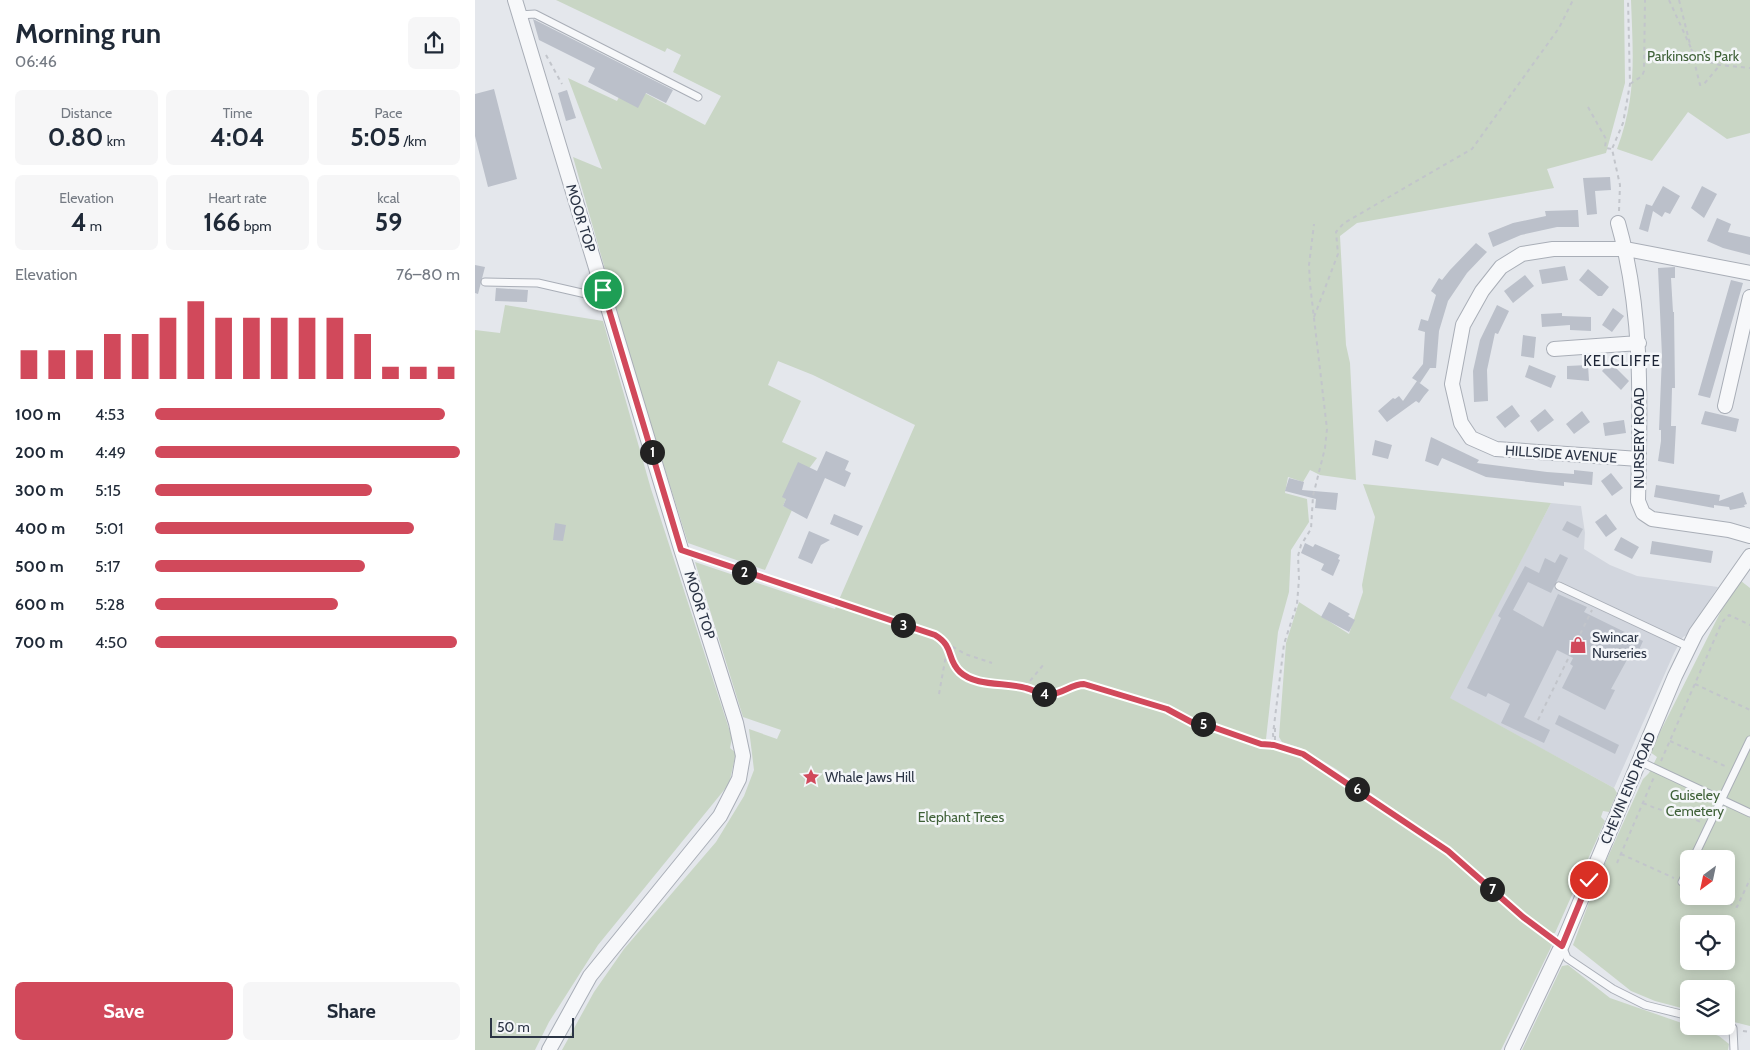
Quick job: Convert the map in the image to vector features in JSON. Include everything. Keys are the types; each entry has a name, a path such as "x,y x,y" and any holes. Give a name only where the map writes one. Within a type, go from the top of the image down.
{"street":[{"name":"MOOR TOP","path":"515,0 681,550 711,637 736,723 743,756 739,779 720,816 589,976 549,1050"},
{"name":"NURSERY ROAD","path":"1618,223 1626,249 1639,342 1638,501 1643,513 1652,519 1729,530 1750,536"},
{"name":"HILLSIDE AVENUE","path":"1639,459 1497,449 1471,438 1461,423 1453,384 1463,325 1481,291 1501,267 1522,254 1553,249 1626,249 1750,273"},
{"path":"1725,406 1750,297"},
{"path":"1554,348 1639,342"},
{"name":"CHEVIN END ROAD","path":"1512,1050 1562,946 1689,647 1750,556"}],"lane":[{"path":"519,15 535,14 698,96"},
{"path":"485,282 538,283 586,294 603,290"},
{"path":"1559,586 1689,647"},
{"path":"1698,850 1750,740"},
{"path":"1639,761 1750,813"},
{"path":"1562,946 1567,958 1613,989 1645,1004 1680,1014"},
{"path":"1730,1035 1733,1050"}],"path":[{"path":"1314,319 1338,254 1336,232 1344,223 1472,150 1559,28 1573,0"},
{"path":"1618,223 1620,185 1612,149 1623,123 1630,84 1628,0"},
{"path":"1630,84 1643,76 1645,0"},
{"path":"1669,0 1698,59 1720,65 1750,68"},
{"path":"1679,0 1700,85 1704,84 1720,65"},
{"path":"1645,54 1692,53"},
{"path":"532,56 546,55 561,84"},
{"path":"1588,107 1606,139 1605,148 1612,149"},
{"path":"1274,745 1274,725 1284,644 1297,604 1298,556 1301,545 1311,529 1313,496 1325,448 1327,429 1309,265 1314,224"},
{"path":"681,550 935,635 965,654 992,663"},
{"path":"1537,720 1595,603"},
{"path":"1617,863 1722,622 1729,615 1750,625"},
{"path":"948,644 955,667 961,673 994,684 1025,687 1042,694 1051,694 1076,684 1084,684 1167,709 1195,724 1204,724 1261,744 1274,745 1303,754 1448,851 1529,922 1562,946"},
{"path":"939,694 948,644"},
{"path":"1025,687 1044,664"},
{"path":"1695,684 1750,710"},
{"path":"1670,741 1735,771"},
{"path":"1643,803 1661,812 1677,813 1710,826"},
{"path":"1621,854 1680,881"},
{"path":"1733,905 1737,907 1750,879"}],"shaded area":[{"name":"Swincar Nurseries","path":"1551,503 1581,506 1585,533 1584,549 1610,565 1637,576 1718,587 1674,653 1614,788 1449,698"}],"green space":[{"name":"Elephant Trees","path":"556,0 1624,0 1625,83 1606,153 1547,169 1554,188 1357,223 1340,236 1346,345 1350,363 1356,480 1320,475 1310,470 1303,482 1288,477 1285,493 1307,499 1309,522 1291,550 1289,592 1278,632 1266,739 1280,750 1303,758 1430,842 1553,943 1501,1050 562,1050 594,992 624,949 716,842 744,796 754,770 749,729 777,739 781,730 743,717 695,562 835,609 915,425 813,375 778,361 768,385 801,401 782,442 817,458 786,499 783,506 792,510 765,570 688,543 632,364 573,157 602,169 568,78 617,101 626,83 705,125 721,96 673,72 681,55 667,48 665,52"},
{"name":"Parkinson’s Park","path":"1631,0 1750,0 1750,133 1727,139 1688,112 1652,161 1617,149 1628,112 1631,94 1633,58"},
{"path":"505,305 603,321 651,489 732,738 730,748 736,753 729,784 598,945 549,1022 535,1050 475,1050 475,330 500,333"},
{"path":"1363,484 1551,503 1450,698 1614,788 1617,793 1609,812 1603,811 1601,817 1605,821 1555,933 1548,933 1535,924 1449,847 1336,769 1301,748 1282,742 1279,737 1286,643 1299,602 1349,634 1363,592 1362,585 1375,517"},
{"name":"Guiseley Cemetery","path":"1741,581 1750,588 1750,1026 1735,1022 1735,980 1680,980 1680,1008 1655,1001 1631,991 1573,945 1597,881 1643,779 1649,773 1657,757 1650,752 1721,611"},
{"path":"1568,965 1610,998 1680,1022 1680,1035 1719,1036 1729,1044 1728,1050 1522,1050 1562,966"}],"building":[{"path":"533,19 673,90 666,103 646,93 638,108 588,82 595,68 539,40"},
{"path":"494,89 517,179 488,187 475,136 475,94"},
{"path":"567,90 576,118 566,121 558,93"},
{"path":"1610,177 1611,190 1595,191 1597,214 1587,215 1583,178"},
{"path":"1663,186 1680,196 1670,214 1665,212 1662,217 1653,211 1648,232 1639,229 1646,204 1652,206"},
{"path":"1702,186 1717,194 1704,218 1691,208"},
{"path":"1578,210 1579,227 1557,227 1521,235 1493,247 1488,233 1513,223 1546,216 1545,211"},
{"path":"1717,218 1731,224 1728,232 1750,237 1750,255 1723,248 1707,241"},
{"path":"1476,243 1487,252 1467,273 1448,301 1439,331 1436,368 1430,368 1420,383 1412,378 1423,364 1425,332 1418,330 1421,319 1428,321 1436,295 1431,291 1439,278 1442,280"},
{"path":"475,265 485,267 478,294 475,293"},
{"path":"1565,266 1568,280 1542,284 1539,270"},
{"path":"1675,267 1675,278 1671,278 1674,312 1675,388 1672,388 1671,426 1676,426 1674,464 1658,461 1661,441 1661,430 1659,430 1662,356 1658,268"},
{"path":"1588,269 1609,287 1602,296 1598,296 1579,280"},
{"path":"1525,275 1534,286 1513,303 1504,291"},
{"path":"1731,280 1743,283 1710,398 1698,395"},
{"path":"496,288 528,290 527,302 495,301"},
{"path":"1497,305 1509,311 1498,334 1495,333 1487,370 1488,401 1474,402 1473,371 1480,340"},
{"path":"1613,308 1624,316 1612,332 1602,325"},
{"path":"1562,313 1562,316 1591,317 1591,331 1570,330 1570,325 1542,327 1541,314"},
{"path":"1523,335 1536,337 1534,358 1521,356"},
{"path":"1610,362 1629,381 1621,390 1602,371"},
{"path":"1529,365 1556,376 1551,388 1525,377"},
{"path":"1588,365 1589,381 1567,379 1567,366"},
{"path":"1417,381 1429,390 1419,403 1416,401 1387,422 1378,411 1393,398 1395,399 1399,396 1403,401"},
{"path":"1512,405 1520,416 1505,428 1496,417"},
{"path":"1545,409 1554,420 1538,432 1530,421"},
{"path":"1582,411 1590,422 1574,434 1566,424"},
{"path":"1705,411 1739,419 1736,432 1701,424"},
{"path":"1624,420 1626,433 1605,436 1603,423"},
{"path":"1431,437 1479,460 1477,463 1547,472 1574,474 1574,470 1593,472 1592,485 1564,482 1564,486 1486,477 1442,458 1438,466 1425,461"},
{"path":"1375,440 1392,445 1388,459 1372,455"},
{"path":"826,451 849,461 845,470 851,473 845,487 825,478 807,519 783,506 786,499 782,497 798,462 817,471"},
{"path":"1611,473 1623,488 1612,496 1601,481"},
{"path":"1289,478 1304,482 1302,490 1338,493 1336,510 1315,508 1316,499 1285,491"},
{"path":"1656,485 1720,495 1719,501 1743,492 1747,504 1744,505 1745,507 1730,510 1729,507 1714,505 1714,508 1654,497"},
{"path":"834,514 863,526 858,536 830,524"},
{"path":"1606,514 1617,529 1606,537 1595,522"},
{"path":"1567,521 1583,529 1578,538 1562,530"},
{"path":"555,523 566,525 563,541 553,540"},
{"path":"809,531 830,540 821,545 812,564 798,558"},
{"path":"1621,537 1639,547 1632,559 1614,550"},
{"path":"1652,541 1713,551 1711,563 1650,554"},
{"path":"1305,543 1313,547 1315,544 1340,555 1338,559 1340,560 1333,576 1321,570 1324,564 1301,553"},
{"path":"1560,554 1568,558 1551,593 1528,582 1513,610 1543,627 1558,594 1587,607 1584,612 1643,641 1634,661 1628,658 1611,689 1615,690 1605,710 1562,688 1573,666 1570,664 1573,658 1557,650 1524,717 1550,730 1544,743 1501,723 1510,704 1488,693 1486,697 1467,688 1501,618 1498,616 1525,566 1539,573 1545,558 1555,563"},
{"path":"1329,602 1350,614 1348,616 1355,620 1349,632 1321,617"},
{"path":"1559,715 1619,745 1615,754 1555,724"}],"place":[{"name":"Swincar Nurseries","path":"1578,645"},
{"name":"Whale Jaws Hill","path":"811,777"}],"district":[{"name":"KELCLIFFE","path":"1622,361"}],"route":[{"path":"603,290 681,550 935,635 948,644 955,667 970,678 1018,688 1025,687 1042,694 1051,694 1076,684 1084,684 1167,709 1195,724 1204,724 1261,744 1274,745 1303,754 1350,783 1448,851 1523,917 1562,946 1589,880"}]}
